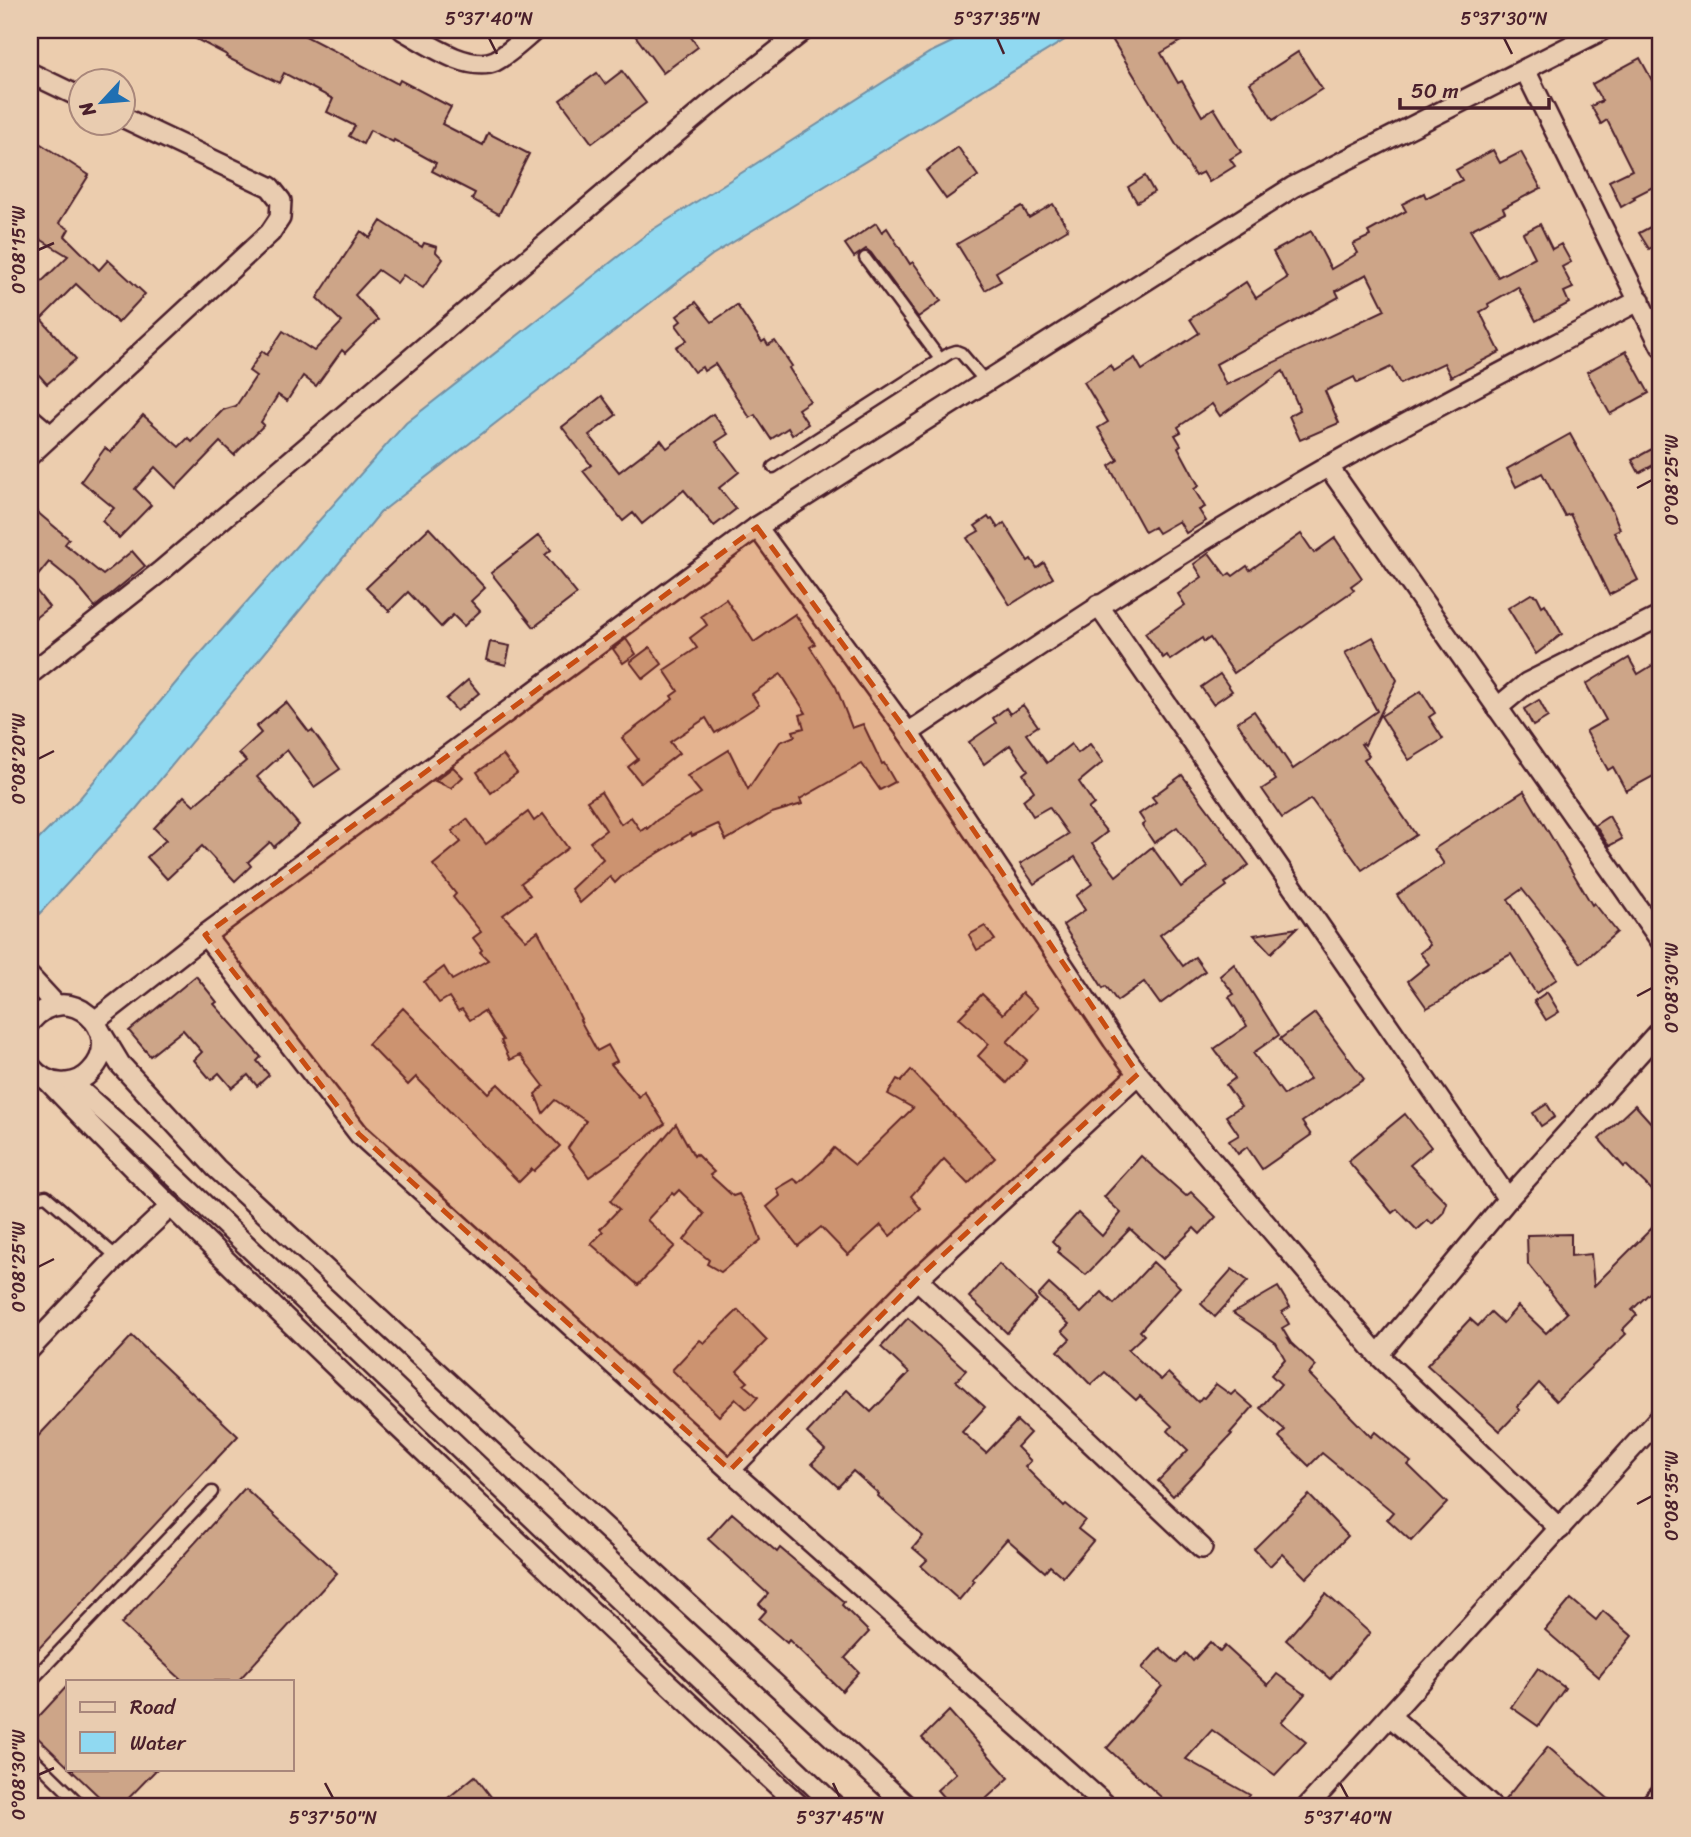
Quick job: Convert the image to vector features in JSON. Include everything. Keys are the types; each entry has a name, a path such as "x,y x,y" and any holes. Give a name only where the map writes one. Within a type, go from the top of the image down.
{"street":[{"path":"404,30 448,55 470,63 485,64 497,60 535,30"},
{"path":"30,674 161,571 708,106 804,30"},
{"path":"97,1026 205,935 757,527 1293,187 1602,30"},
{"path":"1525,70 1661,346"},
{"path":"30,73 66,90"},
{"path":"30,455 270,233 280,218 281,201 270,187 136,124"},
{"path":"908,733 1098,606 1328,466 1640,300"},
{"path":"30,418 50,435"},
{"path":"1328,466 1661,942"},
{"path":"757,527 908,733 1138,1074 1378,1355 1560,1529"},
{"path":"1098,606 1508,1199"},
{"path":"1497,708 1527,683 1661,616"},
{"path":"205,935 359,1135 730,1471 1108,1807"},
{"path":"30,977 56,1005"},
{"path":"30,1022 45,1009 56,1005 78,1007 97,1026 120,1064 216,1168 908,1807"},
{"path":"30,1066 38,1076 60,1084 72,1083 84,1077 94,1069 100,1057 102,1044 97,1026"},
{"path":"1378,1355 1508,1199 1661,1029"},
{"path":"730,1471 917,1279 1138,1074"},
{"path":"48,1081 122,1159 647,1666 802,1807"},
{"path":"72,1083 154,1157 836,1807"},
{"path":"30,1349 117,1257 171,1206"},
{"path":"917,1279 1202,1548"},
{"path":"1307,1807 1661,1418"},
{"path":"1390,1716 1492,1807"},
{"path":"1648,1807 1661,1793"}],"lane":[{"path":"865,258 940,359"},
{"path":"773,467 950,353 959,352 985,381"},
{"path":"30,1199 46,1196 117,1257"},
{"path":"30,1682 212,1492"},
{"path":"30,1755 81,1805"}],"highlighted area":[{"path":"757,527 908,733 1138,1074 917,1279 730,1470 359,1134 205,935"}],"water":[{"path":"977,30 1081,30 712,255 380,513 136,809 30,924 30,848 80,798 194,661 406,423 652,230 929,53"}],"building":[{"path":"179,30 294,30 398,84 400,80 451,107 442,124 483,145 488,133 529,154 499,214 472,199 475,193 432,171 436,163 394,140 393,142 370,130 363,144 349,136 355,126 327,112 333,99 284,73 279,83"},
{"path":"631,30 686,30 698,47 663,73"},
{"path":"1128,30 1175,30 1181,41 1161,53 1178,83 1182,81 1202,116 1214,108 1241,152 1230,159 1235,166 1209,182 1203,172 1195,176 1112,39"},
{"path":"1298,52 1322,89 1273,120 1250,83"},
{"path":"1640,58 1660,95 1656,97 1661,107 1661,183 1633,197 1635,199 1621,207 1609,181 1632,170 1607,120 1601,124 1591,106 1602,101 1592,84"},
{"path":"622,71 646,103 592,143 560,100 597,73 605,84"},
{"path":"30,137 89,175 59,223 69,229 65,236 99,270 108,260 145,294 118,323 76,284 41,319 76,359 47,384 30,365 30,293 68,256 30,233"},
{"path":"958,147 978,176 946,199 926,171"},
{"path":"1493,150 1500,163 1521,152 1541,188 1503,208 1505,212 1470,230 1498,277 1535,257 1523,233 1540,224 1552,249 1561,244 1571,262 1562,267 1573,288 1564,292 1569,303 1536,321 1518,287 1488,304 1489,307 1480,312 1500,352 1451,377 1444,363 1400,384 1391,367 1357,383 1354,377 1325,391 1339,423 1300,440 1289,416 1300,410 1283,371 1220,416 1212,404 1178,427 1181,432 1175,435 1181,445 1178,447 1199,486 1194,489 1205,507 1199,510 1206,521 1186,533 1179,521 1158,533 1154,527 1145,532 1109,466 1118,460 1098,428 1108,422 1084,382 1111,365 1114,371 1135,358 1142,370 1199,333 1190,319 1246,282 1256,298 1287,278 1273,252 1311,231 1331,269 1358,253 1353,244 1370,236 1368,232 1406,211 1402,204 1424,193 1426,198 1462,180 1456,170","holes":["1367,274 1385,310 1226,385 1216,364 1339,297 1336,291"]},
{"path":"1145,176 1154,192 1137,202 1128,187"},
{"path":"1053,204 1068,229 996,272 1001,281 985,290 957,244 1022,206 1029,218"},
{"path":"381,221 422,247 424,243 437,247 436,252 443,259 423,288 403,275 397,283 378,270 355,295 378,320 345,353 342,350 316,386 303,376 287,401 278,395 261,422 264,425 234,455 220,442 176,488 155,467 135,489 151,505 119,538 102,521 114,508 81,481 105,448 111,452 143,415 179,447 188,438 192,442 223,410 236,406 256,376 249,371 262,351 267,355 283,331 314,351 342,322 317,298 361,231 370,238"},
{"path":"876,223 882,232 887,228 910,264 913,262 941,301 918,317 871,253 866,249 854,257 845,244"},
{"path":"1654,225 1661,242 1649,249 1639,233"},
{"path":"696,302 712,322 737,305 762,342 765,340 768,345 775,341 810,401 798,409 808,424 792,435 788,428 771,439 755,415 750,418 715,364 704,371 702,367 694,372 676,347 687,340 676,325 681,321 677,316"},
{"path":"1626,351 1649,393 1610,414 1587,372"},
{"path":"602,396 616,415 589,435 619,472 661,440 667,448 713,414 728,434 716,442 739,472 719,488 736,509 714,526 684,490 642,524 633,513 623,521 583,471 591,465 562,427"},
{"path":"1570,434 1613,512 1620,529 1614,532 1638,580 1609,595 1570,514 1565,516 1542,473 1516,487 1507,469"},
{"path":"1661,444 1661,461 1639,473 1632,460"},
{"path":"30,506 69,539 65,544 103,575 132,551 145,566 95,607 75,583 49,562 31,584 49,607 30,622"},
{"path":"988,517 998,528 1004,523 1028,561 1031,559 1037,568 1044,563 1053,578 1010,605 967,538 979,531 975,526"},
{"path":"429,528 485,588 471,601 480,611 464,626 453,615 441,627 408,592 389,611 366,588"},
{"path":"1301,534 1314,553 1335,538 1362,578 1351,586 1354,590 1234,673 1210,638 1204,642 1202,638 1170,660 1167,655 1163,658 1145,633 1185,605 1178,594 1202,577 1194,564 1209,553 1226,576 1230,573 1233,576 1247,566 1250,570"},
{"path":"539,535 551,550 545,555 577,594 534,627 491,573"},
{"path":"1531,594 1537,596 1542,606 1545,604 1562,634 1536,654 1508,608"},
{"path":"726,599 754,642 795,614 815,644 810,647 836,687 852,728 863,724 882,764 884,763 895,782 880,790 862,764 800,799 802,804 772,813 726,840 718,824 692,836 691,833 623,875 615,883 610,877 580,903 571,889 603,859 590,842 606,830 587,801 601,792 621,824 631,817 641,831 646,827 647,829 701,793 687,776 729,750 748,789 780,742 795,736 793,731 804,728 800,715 806,713 781,674 752,694 759,705 715,733 706,718 670,742 679,753 641,783 628,767 638,759 622,738 673,699 671,696 678,691 664,670 697,648 690,638 707,625 701,616"},
{"path":"1373,637 1397,680 1365,745 1361,744 1369,756 1364,759 1416,835 1362,870 1311,799 1282,818 1262,789 1276,780 1237,722 1254,711 1293,769 1377,711 1345,653"},
{"path":"626,639 636,654 623,663 613,649"},
{"path":"490,642 510,646 506,665 486,660"},
{"path":"650,647 662,664 643,679 630,662"},
{"path":"1629,658 1638,674 1661,660 1661,772 1626,791 1613,767 1608,770 1586,731 1606,720 1586,684"},
{"path":"1220,674 1232,691 1213,704 1201,687"},
{"path":"468,680 479,693 457,711 446,699"},
{"path":"1421,691 1435,713 1429,717 1443,739 1409,760 1381,716"},
{"path":"1539,700 1548,717 1533,726 1524,709"},
{"path":"286,702 309,732 312,730 340,769 314,787 287,750 257,777 299,825 274,847 270,842 248,862 251,866 235,881 202,846 167,879 147,857 166,840 154,828 184,796 194,805 246,761 239,753 261,733 256,727"},
{"path":"1023,705 1038,726 1026,734 1047,763 1071,744 1078,753 1090,744 1103,762 1079,782 1094,804 1088,809 1107,832 1092,844 1116,876 1152,847 1181,887 1208,867 1177,827 1154,843 1142,825 1145,823 1139,814 1156,802 1152,797 1182,775 1249,865 1225,883 1227,886 1160,935 1183,966 1195,957 1205,971 1160,1004 1144,982 1117,1001 1106,986 1103,988 1063,925 1085,910 1076,896 1092,884 1075,857 1034,884 1020,864 1068,834 1049,807 1033,816 1023,800 1034,791 1023,774 1028,770 1010,745 984,764 969,742 996,723 993,718 1006,708 1010,714"},
{"path":"503,755 517,773 491,793 477,772"},
{"path":"453,767 463,777 451,788 435,781"},
{"path":"1524,791 1592,905 1594,903 1617,932 1581,963 1522,889 1508,899 1557,979 1536,993 1511,954 1476,973 1445,998 1427,1008 1408,981 1429,964 1420,953 1430,945 1397,895 1444,864 1434,849"},
{"path":"528,812 534,821 543,814 568,848 521,883 530,895 503,915 526,940 538,931 597,1051 608,1045 617,1061 611,1064 639,1097 644,1091 665,1124 589,1177 568,1148 586,1121 555,1100 543,1113 535,1094 544,1086 520,1055 510,1060 501,1041 503,1040 484,1011 470,1020 462,1009 458,1011 449,997 439,1003 424,982 444,967 452,980 488,960 480,952 482,950 473,938 481,932 453,897 456,894 433,865 461,842 452,831 467,819 486,844"},
{"path":"1609,816 1622,839 1609,846 1595,825"},
{"path":"985,926 995,940 977,950 969,935"},
{"path":"1297,928 1271,953 1254,935"},
{"path":"1234,964 1279,1035 1253,1053 1284,1095 1310,1079 1280,1039 1315,1013 1364,1079 1302,1122 1311,1135 1262,1169 1247,1147 1238,1154 1229,1141 1239,1135 1226,1116 1241,1106 1226,1085 1235,1078 1214,1049 1247,1026 1229,997 1234,994 1220,976"},
{"path":"196,976 217,1002 214,1004 261,1057 257,1061 269,1075 257,1086 248,1075 232,1088 219,1073 211,1080 194,1060 202,1052 183,1030 150,1056 129,1031"},
{"path":"1547,992 1559,1012 1546,1020 1534,1001"},
{"path":"1022,993 1038,1008 1007,1042 1027,1060 1007,1083 978,1056 989,1044 959,1018 982,994 1003,1014"},
{"path":"403,1008 488,1093 498,1084 560,1146 519,1182 416,1077 408,1085 368,1044"},
{"path":"911,1070 995,1158 968,1184 944,1159 911,1196 921,1209 890,1236 881,1225 848,1255 821,1227 798,1246 767,1207 780,1196 777,1189 794,1179 799,1183 834,1148 855,1165 913,1108 888,1094 897,1079 901,1081"},
{"path":"1547,1104 1555,1117 1541,1126 1533,1113"},
{"path":"1635,1105 1661,1134 1661,1199 1626,1165 1624,1167 1599,1139"},
{"path":"1405,1114 1431,1147 1410,1165 1447,1203 1443,1213 1432,1224 1428,1220 1417,1230 1397,1209 1392,1213 1348,1161"},
{"path":"676,1124 694,1156 696,1154 714,1172 710,1175 733,1196 739,1194 752,1216 761,1240 721,1272 707,1264 709,1260 684,1240 704,1214 679,1190 674,1195 672,1193 647,1220 675,1246 638,1285 591,1244 603,1232 600,1229 619,1209 610,1201"},
{"path":"1141,1156 1186,1196 1191,1192 1216,1217 1200,1234 1194,1228 1163,1259 1130,1229 1086,1275 1058,1252 1060,1249 1052,1241 1078,1213 1102,1236 1121,1213 1104,1197"},
{"path":"1661,1219 1661,1282 1632,1310 1637,1315 1622,1330 1626,1334 1556,1401 1539,1383 1517,1407 1520,1410 1500,1431 1427,1365 1470,1319 1478,1326 1491,1312 1503,1323 1518,1306 1546,1333 1567,1313 1528,1264 1527,1235 1571,1234 1571,1256 1591,1254 1594,1286"},
{"path":"1153,1262 1180,1287 1140,1331 1144,1335 1128,1350 1161,1380 1168,1373 1198,1402 1216,1384 1231,1395 1235,1391 1253,1407 1230,1433 1232,1434 1173,1496 1158,1481 1188,1450 1168,1431 1172,1426 1140,1396 1136,1400 1105,1372 1091,1385 1058,1351 1070,1339 1062,1331 1069,1324 1038,1296 1049,1284 1081,1313 1102,1292 1114,1304"},
{"path":"999,1264 1037,1300 1007,1333 969,1297"},
{"path":"1232,1269 1248,1281 1215,1317 1201,1304"},
{"path":"1278,1287 1290,1307 1282,1312 1289,1324 1282,1328 1291,1343 1316,1366 1309,1374 1371,1437 1375,1432 1411,1462 1408,1465 1447,1503 1411,1541 1387,1519 1393,1512 1322,1453 1309,1466 1279,1437 1285,1430 1260,1408 1281,1384 1271,1375 1285,1359 1276,1343 1233,1313"},
{"path":"738,1310 767,1340 737,1371 748,1382 744,1385 758,1397 747,1409 736,1399 719,1416 672,1370 700,1340 704,1343"},
{"path":"908,1318 966,1370 956,1381 985,1407 962,1432 986,1453 1017,1421 1030,1433 1017,1447 1031,1461 1025,1467 1064,1506 1066,1504 1085,1520 1078,1529 1093,1541 1063,1577 1050,1566 1045,1572 1007,1539 972,1579 975,1581 959,1600 921,1566 927,1560 913,1548 923,1536 878,1496 879,1494 853,1471 838,1487 812,1463 825,1450 807,1433 847,1390 871,1412 909,1373 881,1347"},
{"path":"132,1336 238,1436 30,1658 30,1445"},
{"path":"245,1488 337,1573 239,1680 182,1680 121,1624"},
{"path":"1309,1495 1348,1536 1306,1578 1282,1554 1270,1566 1254,1549"},
{"path":"732,1513 777,1552 780,1548 844,1602 842,1605 869,1632 845,1658 859,1672 842,1691 789,1640 787,1643 759,1619 766,1611 759,1604 768,1594 708,1539"},
{"path":"1326,1594 1370,1633 1330,1679 1286,1640"},
{"path":"1571,1599 1596,1620 1603,1611 1632,1636 1599,1677 1545,1630"},
{"path":"1210,1642 1220,1652 1225,1646 1268,1685 1277,1674 1305,1694 1281,1722 1306,1742 1275,1775 1212,1730 1186,1759 1250,1795 1241,1807 1172,1807 1107,1748 1162,1686 1142,1668 1160,1648 1177,1663 1186,1653 1193,1661"},
{"path":"1538,1668 1565,1688 1538,1726 1511,1707"},
{"path":"66,1687 66,1765 30,1730 30,1726"},
{"path":"949,1711 1009,1778 977,1807 952,1807 937,1790 956,1773 922,1738"},
{"path":"1548,1747 1618,1807 1504,1807 1503,1802"},
{"path":"71,1770 156,1770 120,1807 110,1807"},
{"path":"475,1776 499,1807 437,1807"}]}
